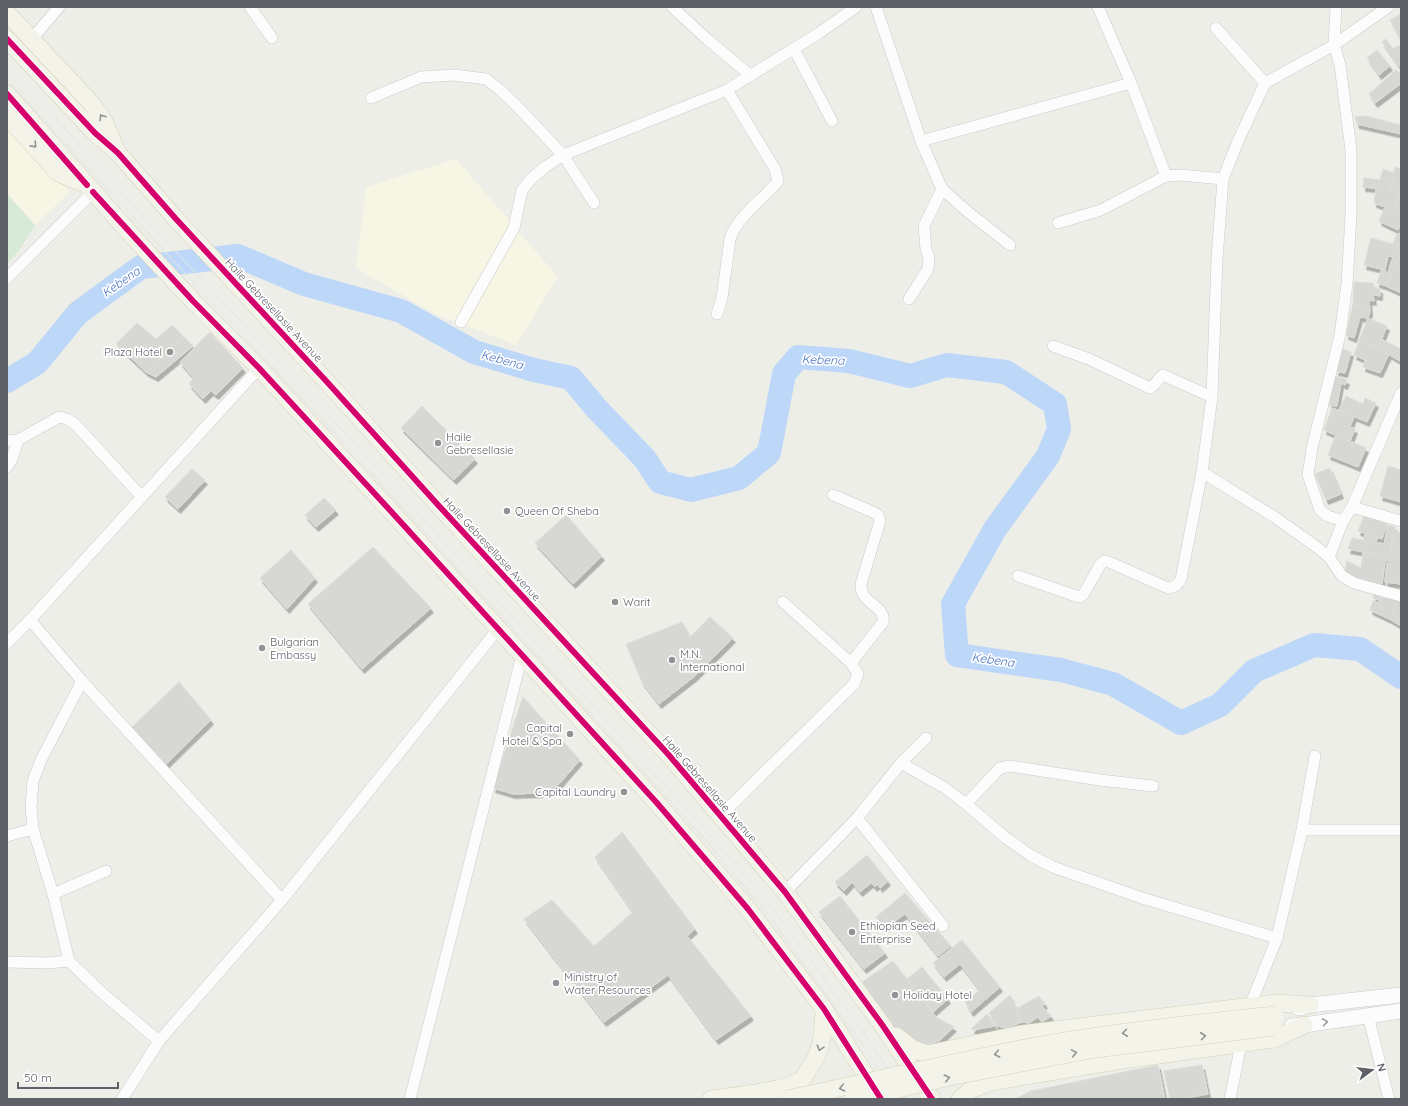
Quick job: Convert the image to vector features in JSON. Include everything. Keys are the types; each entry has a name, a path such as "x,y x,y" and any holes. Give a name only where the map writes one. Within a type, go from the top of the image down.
{"main road":[{"name":"Haile Gebresellasie Avenue","path":"7,13 92,104 104,121 118,153"},
{"name":"Haile Gebresellasie Avenue","path":"7,39 95,133 118,153 176,219 663,749 785,892 883,1026 932,1099"},
{"path":"7,94 135,239 259,368 657,803 743,903 824,1009 881,1099"},
{"path":"7,116 58,173 90,188"},
{"path":"883,1026 913,1049 927,1054 1021,1034 1277,1003 1310,1005 1401,995"},
{"path":"854,1099 961,1075 1095,1049 1274,1021 1310,1005"},
{"path":"712,1099 785,1087 801,1080 811,1067 819,1052 823,1037 824,1009"},
{"path":"960,1099 972,1088 990,1082 1116,1061 1274,1039 1304,1026 1401,1011"},
{"path":"787,1099 1037,1046 1185,1024 1274,1021 1304,1026"}],"street":[{"path":"31,40 59,7"},
{"path":"250,7 272,38"},
{"path":"672,7 707,39 752,76"},
{"path":"461,322 514,228 522,190 531,179 545,167 563,155 728,90 794,49 856,7"},
{"path":"876,7 921,141 942,189 968,212 1010,245"},
{"path":"1098,7 1131,83 1166,176"},
{"path":"1336,7 1334,45 1340,65 1351,150 1351,215 1347,284 1340,335 1312,448 1308,475 1320,510 1328,516 1343,521"},
{"path":"1018,576 1079,597 1084,595 1100,564 1104,562 1109,562 1168,588 1175,587 1181,579 1202,472 1212,397 1217,260 1223,179 1238,141 1265,82 1334,45 1388,7"},
{"path":"1216,28 1265,82"},
{"path":"794,49 832,120"},
{"path":"370,98 421,77 454,75 486,79 516,105 563,155 594,203"},
{"path":"921,141 1131,83"},
{"path":"717,314 722,298 730,239 733,230 778,181 776,169 728,90"},
{"path":"1058,223 1101,210 1166,176 1180,174 1223,179"},
{"path":"7,278 90,188"},
{"path":"908,299 928,269 929,258 926,249 924,226 942,189"},
{"path":"1052,346 1089,359 1150,388 1163,375 1212,397"},
{"path":"7,643 30,620 141,496 259,368"},
{"path":"1329,557 1343,521 1352,507 1401,393"},
{"path":"7,467 12,460 13,440 59,417 67,419 75,424 141,496"},
{"path":"1202,472 1273,516 1314,545 1329,557 1342,576 1354,583 1401,596"},
{"path":"833,495 873,512 878,516 880,521 861,584 863,594 882,613 884,618 883,622 851,663"},
{"path":"1352,507 1401,521"},
{"path":"720,816 854,684 858,674 851,663 783,602"},
{"path":"30,620 82,680 282,900"},
{"path":"122,1099 159,1041 282,900 498,629"},
{"path":"410,1099 522,655"},
{"path":"82,680 41,760 33,781 31,807 33,829 53,894 69,961 101,992 159,1041"},
{"path":"785,892 857,818 901,763 926,738"},
{"path":"1250,1006 1277,938 1302,830 1316,756"},
{"path":"901,763 945,788 1006,838 1030,855 1053,867 1145,899 1277,938"},
{"path":"966,804 1000,768 1010,766 1100,780 1153,786"},
{"path":"857,818 943,926"},
{"path":"7,836 33,829"},
{"path":"1302,830 1401,830"},
{"path":"53,894 106,871"},
{"path":"7,962 47,963 69,961"},
{"path":"1368,1015 1389,1099"},
{"path":"1230,1099 1241,1044"}],"shaded area":[{"path":"7,124 70,192 35,225 7,194"},
{"path":"456,159 558,277 516,345 435,314 356,268 366,187"}],"green space":[{"path":"7,194 35,225 20,249 7,264"}],"building":[{"path":"1401,14 1401,40 1390,20"},
{"path":"1386,39 1393,49 1399,45 1401,48 1401,65 1399,66 1382,42"},
{"path":"1377,50 1390,66 1379,75 1367,58"},
{"path":"1396,70 1401,73 1401,86 1399,85 1375,103 1369,94"},
{"path":"1365,116 1401,125 1401,134 1357,124 1355,117"},
{"path":"1395,167 1401,169 1401,193 1390,190"},
{"path":"1383,169 1394,173 1390,190 1363,187 1364,178 1380,180"},
{"path":"1376,188 1400,193 1393,210 1374,203"},
{"path":"1400,193 1401,223 1398,230 1379,221 1385,207 1393,210"},
{"path":"1401,233 1401,246 1393,244 1397,234"},
{"path":"1371,238 1397,245 1394,257 1388,256 1385,270 1364,265"},
{"path":"1397,245 1401,246 1401,254 1386,286 1377,283 1382,269 1388,273"},
{"path":"1401,254 1400,278 1401,293 1386,286"},
{"path":"1354,282 1373,283 1374,287 1380,289 1380,296 1373,295 1374,301 1369,300 1370,311 1353,304"},
{"path":"1353,304 1370,311 1368,318 1360,317 1354,338 1346,335"},
{"path":"1368,318 1387,326 1378,348 1359,341"},
{"path":"137,323 156,339 172,325 184,337 146,372 116,344"},
{"path":"210,332 243,368 216,395 211,391 203,399 189,384 194,378 180,362"},
{"path":"184,337 193,346 156,377 146,372"},
{"path":"1381,339 1401,349 1400,361 1378,348"},
{"path":"1359,341 1389,354 1380,373 1363,367 1365,360 1354,355"},
{"path":"1343,349 1351,352 1345,373 1336,371"},
{"path":"1335,376 1347,380 1345,385 1341,383 1337,406 1329,405"},
{"path":"1346,396 1363,404 1365,398 1376,403 1367,422 1339,410"},
{"name":"Haile Gebresellasie","path":"422,406 475,459 454,480 401,428"},
{"path":"1332,408 1354,416 1350,427 1355,429 1350,441 1324,430"},
{"path":"1336,435 1366,448 1358,467 1328,455"},
{"path":"1388,466 1401,470 1401,502 1380,496"},
{"path":"1330,468 1341,494 1326,500 1315,474"},
{"path":"192,469 205,480 178,509 165,497"},
{"path":"324,498 336,510 316,527 305,515"},
{"path":"566,515 602,556 573,584 535,543"},
{"path":"1364,516 1387,524 1382,539 1358,531"},
{"path":"1388,525 1395,527 1389,557 1348,549 1352,538 1384,544"},
{"path":"1395,532 1401,533 1401,556 1391,554"},
{"path":"1366,533 1377,537 1376,543 1363,541"},
{"path":"373,547 431,608 362,669 308,604"},
{"path":"291,550 315,578 287,609 260,578"},
{"path":"1363,552 1389,557 1385,562 1382,584 1362,580 1345,572 1347,561 1361,568"},
{"path":"1391,554 1401,556 1401,584 1385,582 1387,563 1389,562"},
{"path":"1374,593 1380,594 1380,597 1397,599 1391,620 1370,610 1373,601 1379,603 1379,600 1373,598"},
{"path":"1397,599 1401,601 1401,622 1399,625 1391,620"},
{"name":"M.N. International","path":"710,617 733,638 695,676 659,704 642,682 626,644 682,622 690,637"},
{"path":"179,682 211,720 163,767 131,728"},
{"path":"523,697 580,760 559,784 540,793 513,794 493,788"},
{"path":"622,832 695,929 687,936 751,1016 716,1040 668,975 604,1022 524,919 552,900 594,946 633,912 595,857"},
{"path":"867,855 888,881 880,888 878,884 875,887 871,883 860,892 852,882 844,891 835,882"},
{"path":"905,893 951,946 938,956 905,914 885,928 876,917"},
{"name":"Ethiopian Seed Enterprise","path":"840,896 885,953 864,969 819,912"},
{"path":"962,940 1000,987 971,1012 965,1002 980,990 960,964 944,977 933,963"},
{"name":"Holiday Hotel","path":"893,961 936,1017 954,1027 939,1041 925,1045 895,1026 880,1008 862,982"},
{"path":"922,967 948,999 933,1012 907,979"},
{"path":"1010,995 1022,1022 1007,1028 997,1026 989,1013"},
{"path":"1039,996 1045,1004 1042,1006 1051,1016 1042,1022 1038,1017 1029,1023 1022,1022 1016,1009"},
{"path":"987,1014 995,1026 973,1030 972,1028"},
{"path":"1158,1065 1165,1099 1034,1099 1031,1091"},
{"path":"1202,1065 1208,1094 1180,1099 1170,1099 1164,1071"},
{"path":"1031,1091 1034,1099 1015,1099"}],"waterway":[{"name":"Kebena","path":"7,381 37,363 78,313 141,267 238,256 304,284 401,311 474,352 534,370 571,378 597,409 645,459 660,482 691,490 739,478 769,453 784,374 798,357 849,361 910,376 947,365 1006,372 1055,404 1059,429 1048,456 995,529 953,604 957,655 1061,670 1113,684 1181,723 1220,705 1254,671 1314,645 1360,649 1401,677"}],"tram line":[{"path":"7,64 153,227 356,445 704,828 771,906 864,1033 908,1099"},
{"path":"7,80 354,454 702,836 766,912 866,1050 898,1099"}],"cycle path":[{"path":"7,39 95,133 118,153 176,219 668,754 785,892 883,1026 932,1099"},
{"path":"7,94 87,185"},
{"path":"93,192 193,301 259,368 657,803 748,909 824,1009 881,1099"}],"place":[{"name":"Plaza Hotel","path":"170,352"},
{"name":"Haile Gebresellasie","path":"438,443"},
{"name":"Queen Of Sheba","path":"507,511"},
{"name":"Warit","path":"615,602"},
{"name":"Bulgarian Embassy","path":"262,648"},
{"name":"M.N. International","path":"672,660"},
{"name":"Capital Hotel & Spa","path":"570,734"},
{"name":"Capital Laundry","path":"624,792"},
{"name":"Ethiopian Seed Enterprise","path":"852,932"},
{"name":"Ministry of Water Resources","path":"556,983"},
{"name":"Holiday Hotel","path":"895,995"}]}
